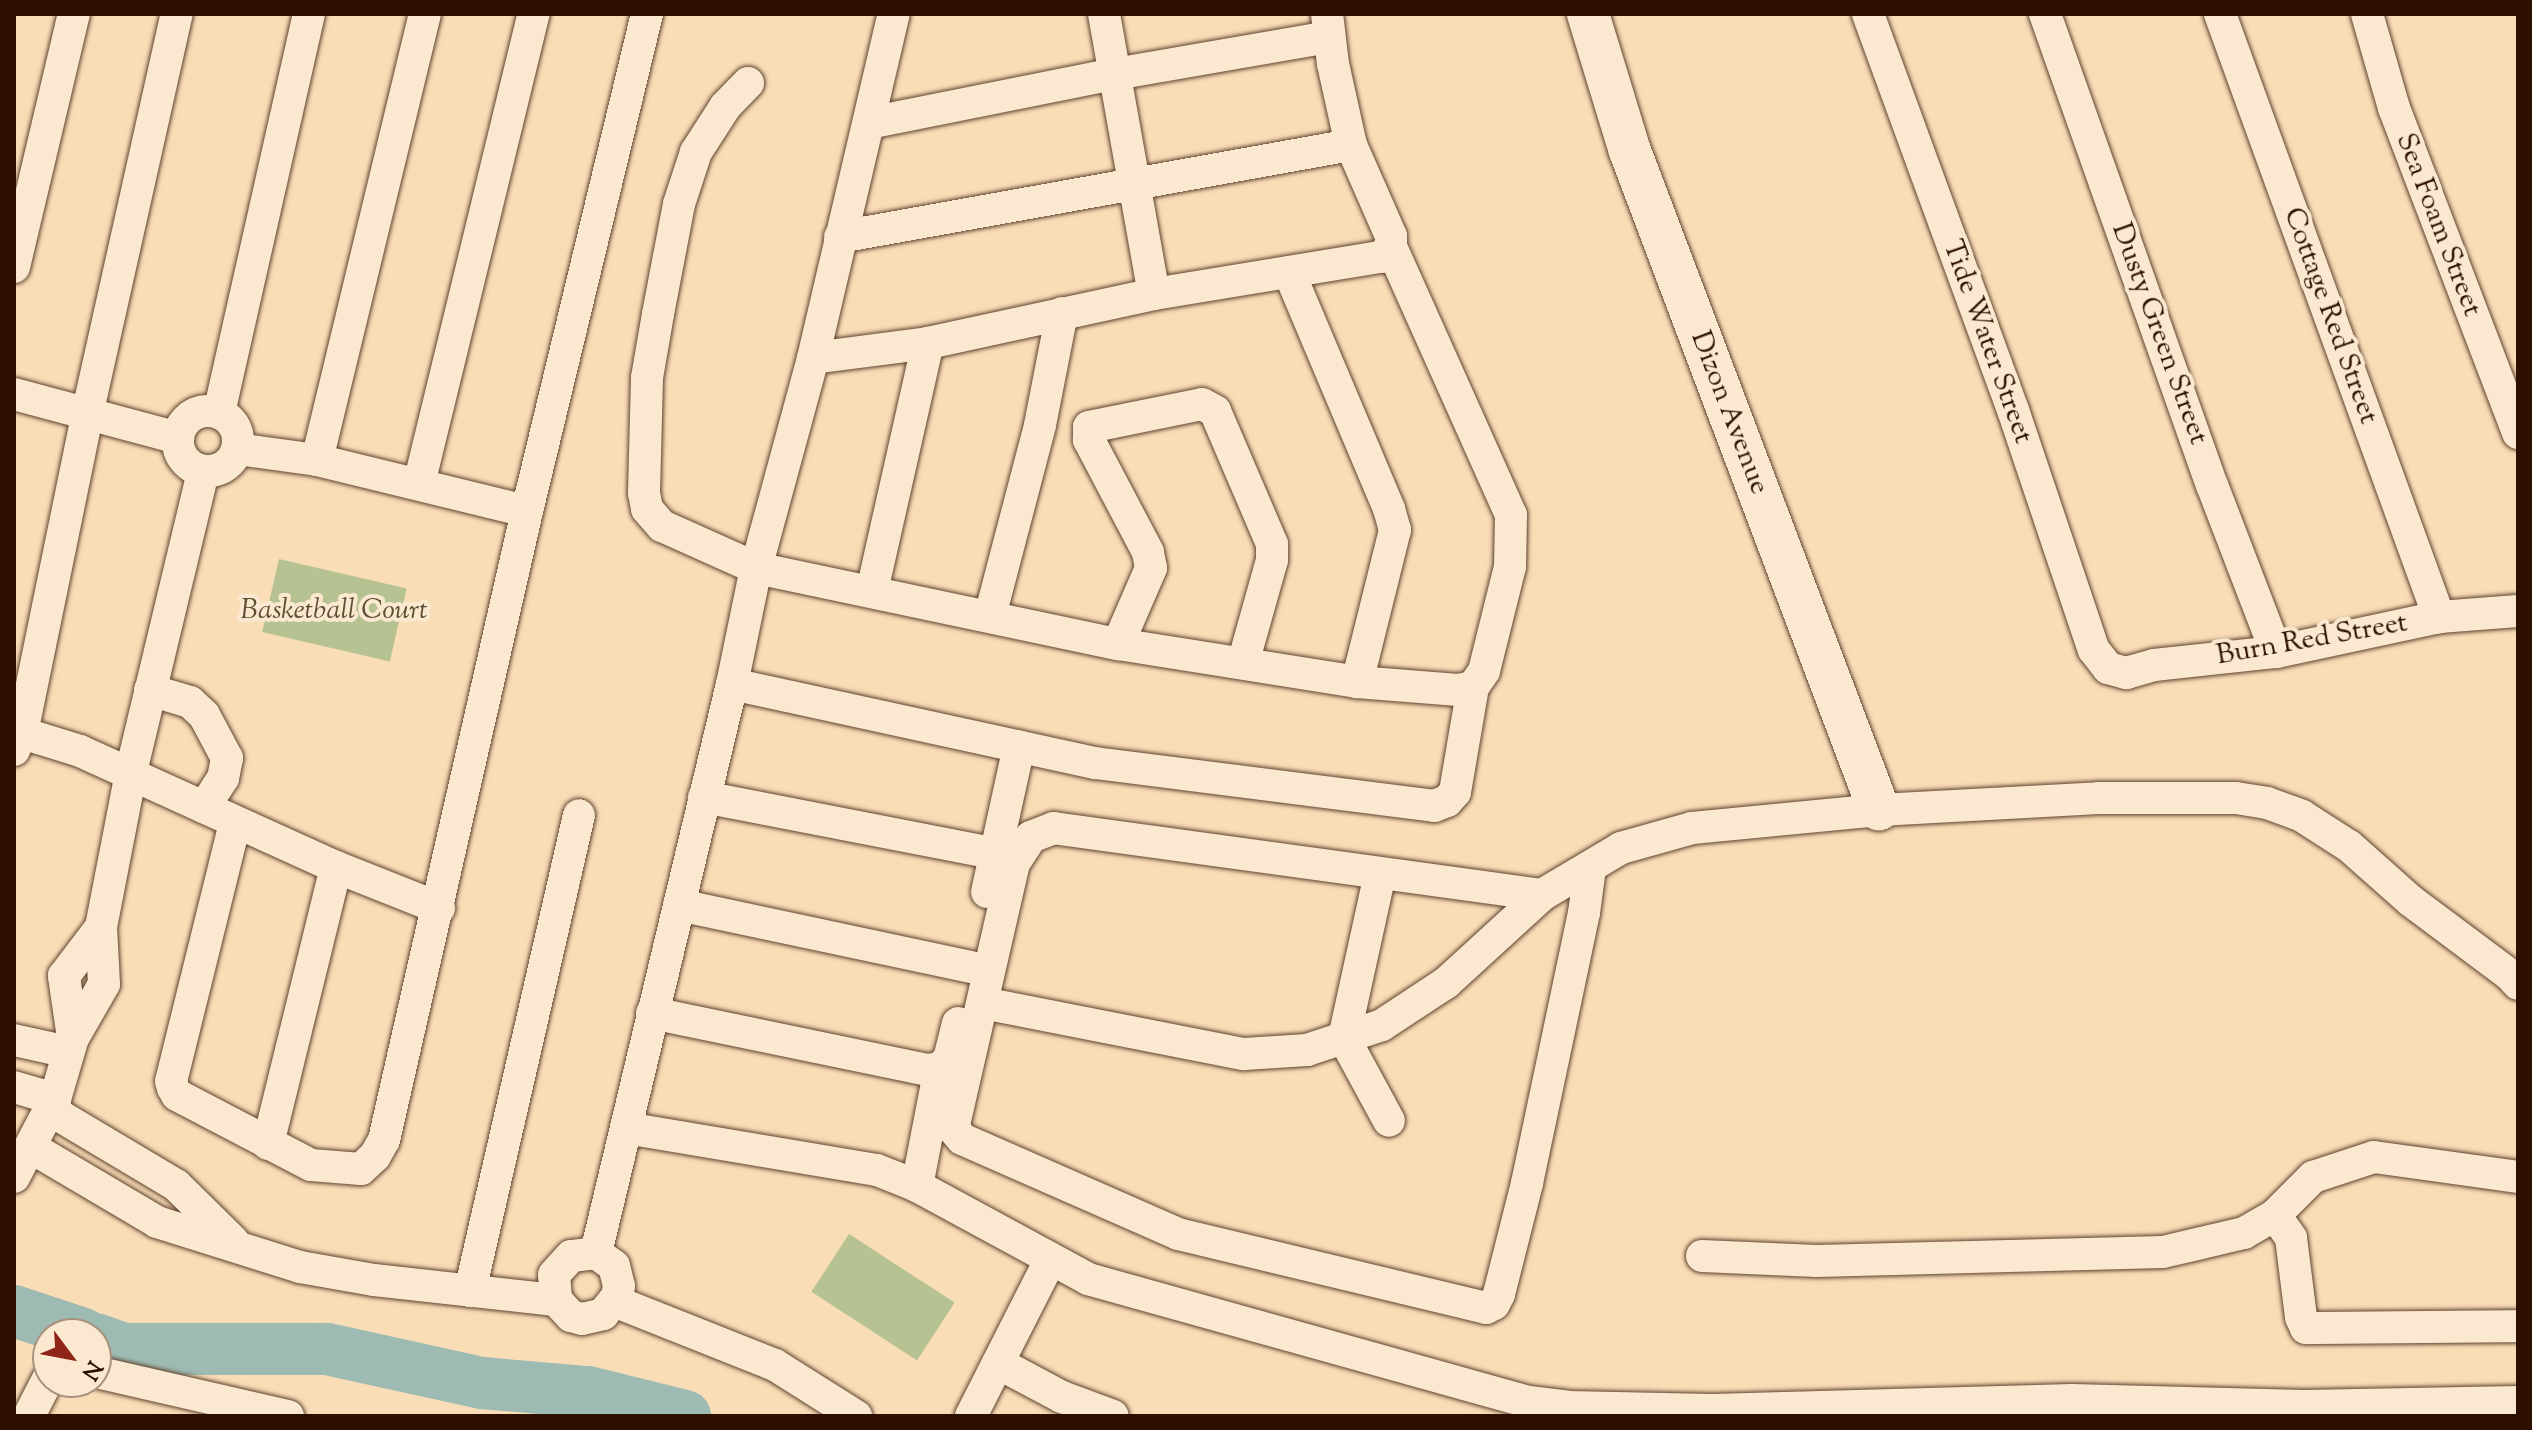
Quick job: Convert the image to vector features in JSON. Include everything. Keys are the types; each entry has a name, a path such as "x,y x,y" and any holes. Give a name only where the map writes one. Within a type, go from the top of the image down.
{"street":[{"path":"14,267 74,14"},
{"path":"177,14 18,742 80,751 131,772 235,823 439,908"},
{"path":"219,413 309,14"},
{"path":"317,460 425,14"},
{"path":"419,484 534,14"},
{"path":"235,823 171,1081 177,1095 311,1165 361,1169 375,1156 384,1140 527,511 647,14"},
{"path":"596,1253 732,684 756,568 813,358 894,14"},
{"path":"1104,14 1154,294"},
{"name":"Dizon Avenue","path":"1588,14 1630,151 1879,810"},
{"name":"Tide Water Street","path":"1868,14 2013,410 2094,650 2108,668"},
{"name":"Dusty Green Street","path":"2045,14 2212,485 2276,652"},
{"name":"Cottage Red Street","path":"2220,14 2439,617"},
{"name":"Sea Foam Street","path":"2367,14 2394,108 2518,433"},
{"path":"732,684 1095,763 1434,806 1447,801 1455,792 1473,687 1484,671 1510,567 1511,515 1391,247 1391,236 1351,145 1328,26 1115,74 869,123"},
{"path":"748,83 725,107 696,152 679,204 647,378 644,493 647,509 662,526 756,568 1118,644 1357,682 1458,690 1473,687"},
{"path":"840,237 1351,145"},
{"path":"813,358 928,343 1154,294 1381,257 1391,247"},
{"path":"1289,272 1389,509 1395,530 1357,682"},
{"path":"990,616 1040,425 1062,313"},
{"path":"872,591 928,343"},
{"path":"14,394 178,438"},
{"path":"1118,644 1151,568 1148,552 1087,434 1089,427 1202,404 1215,411 1272,544 1272,560 1243,663"},
{"path":"197,412 219,413 235,427 237,449 224,466 203,471 184,459 178,438 188,418 197,412"},
{"path":"1040,425 1087,434"},
{"path":"237,449 317,460 527,511"},
{"path":"14,1177 32,1148 52,1104 70,1045 104,984 101,927 131,772 203,471"},
{"name":"Burn Red Street","path":"2108,668 2126,673 2154,665 2276,652 2439,617 2518,611"},
{"path":"150,690 190,702 204,715 227,758 223,778 204,807"},
{"path":"917,1186 940,1068 949,1059 1019,746"},
{"path":"704,797 996,854"},
{"path":"983,1003 1244,1054 1307,1050 1382,1025 1446,983 1542,895 1621,848 1692,828 1879,810 2099,798 2236,798 2267,803 2302,816 2349,846 2411,901 2515,977"},
{"path":"470,1291 579,815"},
{"path":"1542,895 1054,828 1031,837 1014,863 954,1124 962,1139 1178,1234 1486,1308 1494,1304 1499,1294 1527,1183 1584,913 1590,868"},
{"path":"268,1144 336,867"},
{"path":"1380,874 1344,1038 1389,1121"},
{"path":"679,905 971,967"},
{"path":"652,1013 928,1070 940,1068"},
{"path":"14,1040 70,1045"},
{"path":"14,1087 52,1104 176,1185 238,1246"},
{"path":"626,1128 877,1170 917,1186 1088,1279 1546,1410 2072,1408 2421,1411 2517,1393"},
{"path":"32,1148 157,1222 300,1267 374,1280 556,1300"},
{"path":"1702,1256 1817,1261 2163,1252 2244,1233 2275,1215 2313,1177 2374,1157 2518,1177"},
{"path":"2275,1215 2291,1238 2301,1317 2306,1328 2518,1326"},
{"path":"583,1252 596,1253 614,1266 618,1276 619,1286 614,1301 603,1314 582,1319 571,1316 556,1300 554,1275 561,1264 583,1252"},
{"path":"971,1416 1050,1260"},
{"path":"614,1301 775,1365 856,1416"},
{"path":"998,1363 1062,1397 1113,1416"},
{"path":"112,1378 200,1408 288,1416"},
{"path":"29,1416 38,1398"}],"green space":[{"name":"Basketball Court","path":"279,559 407,588 390,662 262,632"},
{"path":"849,1234 955,1303 917,1360 811,1292"}],"waterway":[{"path":"14,1311 35,1318"},
{"path":"112,1345 124,1349 327,1349 482,1383 588,1392 685,1416"}]}
